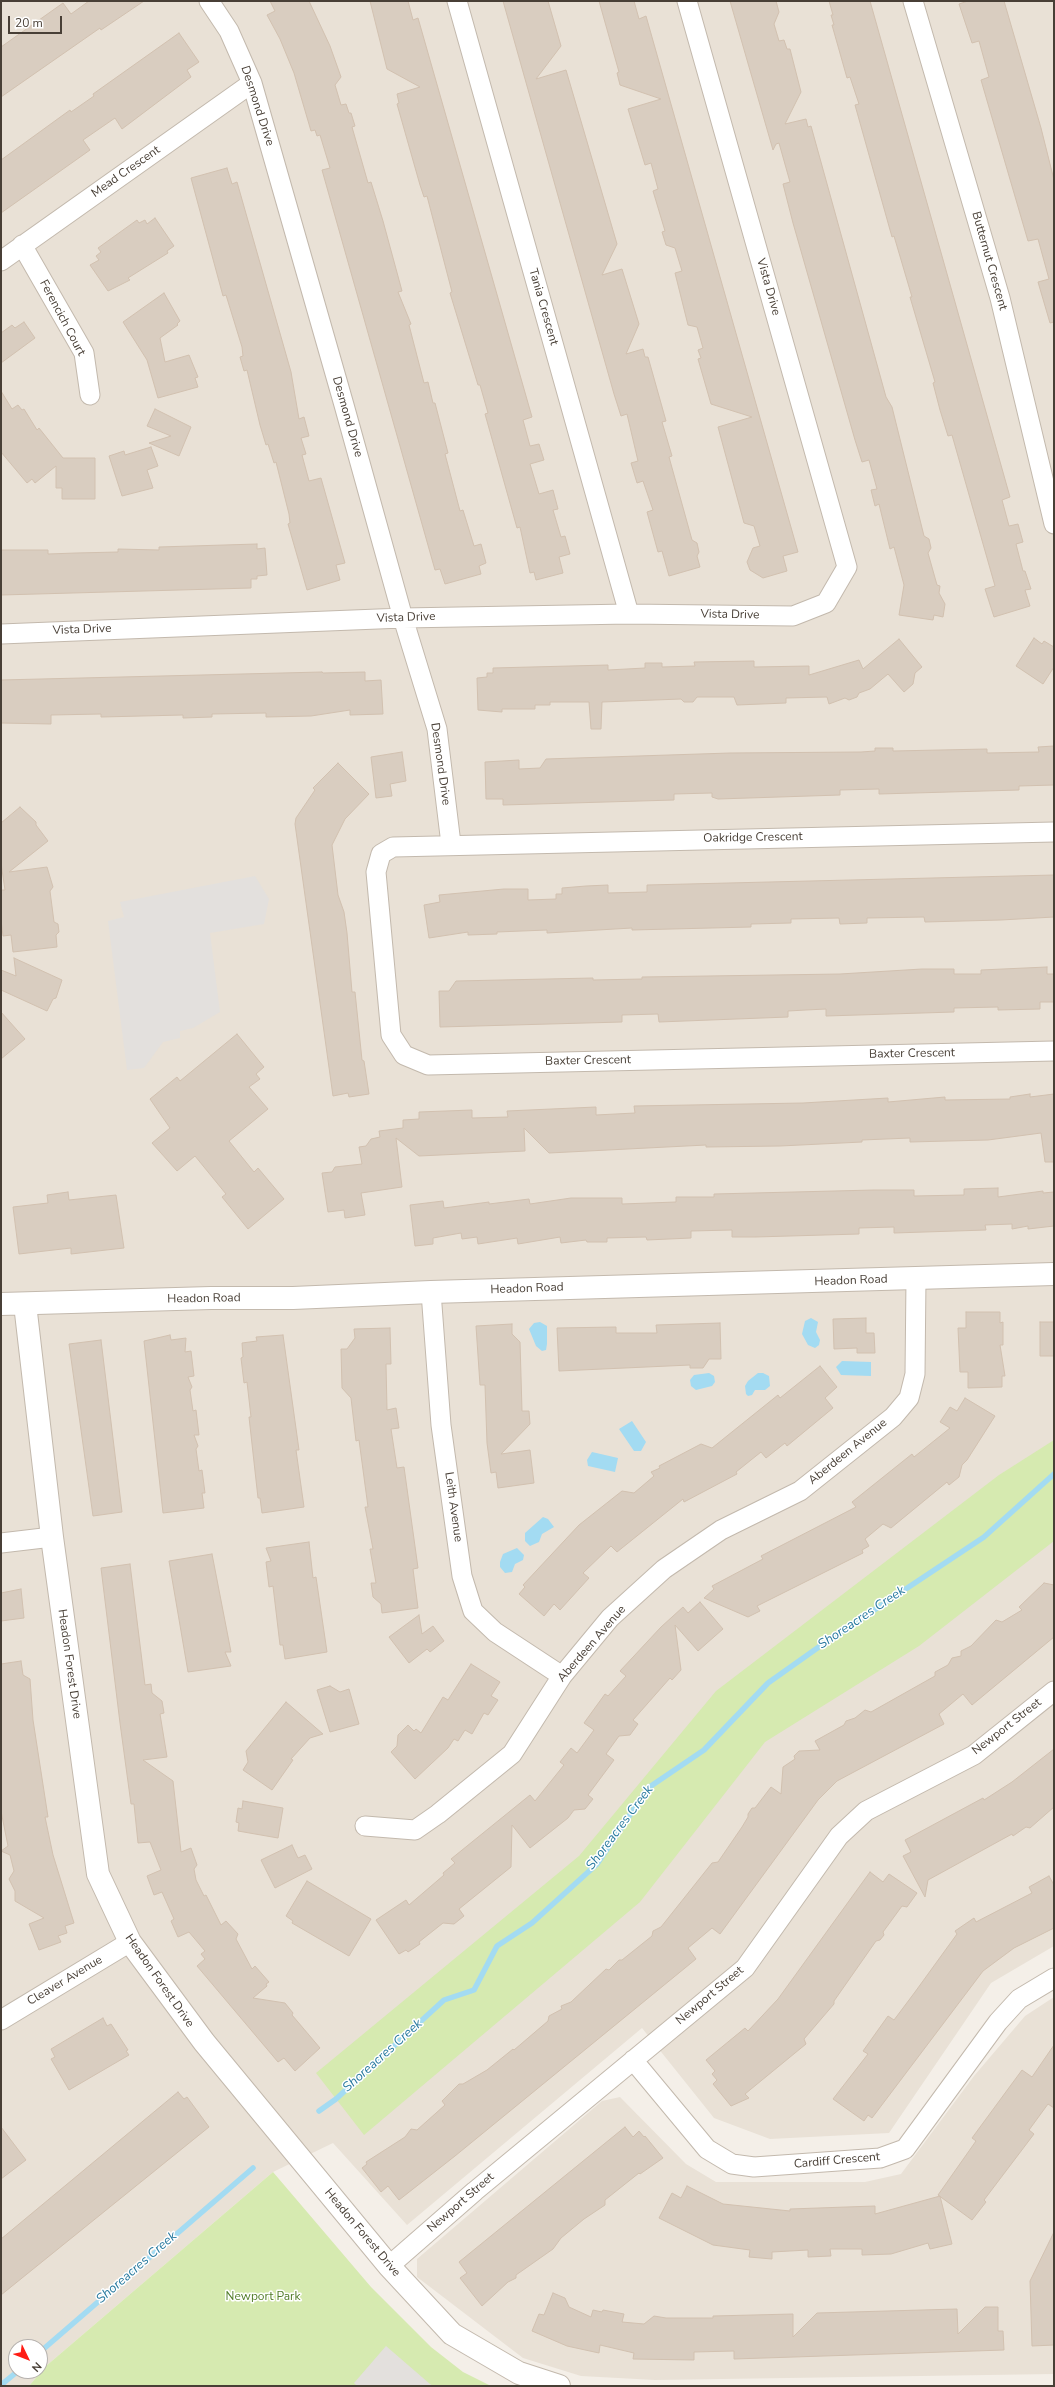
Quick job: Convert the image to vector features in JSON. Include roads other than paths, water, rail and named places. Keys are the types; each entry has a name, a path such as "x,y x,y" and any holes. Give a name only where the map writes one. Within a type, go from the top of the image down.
{"street":[{"name":"Desmond Drive","path":"209,1 229,31 252,83 344,405 402,618 437,729 452,844"},
{"name":"Tania Crescent","path":"458,1 629,614"},
{"name":"Vista Drive","path":"1,634 402,618 629,614 793,616 826,603 847,567 687,1"},
{"name":"Butternut Crescent","path":"913,1 1000,298 1054,524"},
{"name":"Mead Crescent","path":"1,261 252,83"},
{"name":"Ferencich Court","path":"22,245 84,353 90,395"},
{"name":"Oakridge Crescent","path":"452,844 1054,832"},
{"name":"Baxter Crescent","path":"452,844 393,846 381,854 376,872 391,1035 404,1055 428,1065 1054,1051"},
{"name":"Headon Road","path":"1,1304 211,1298 294,1298 431,1292 1054,1274"},
{"name":"Aberdeen Avenue","path":"365,1826 415,1830 438,1814 512,1754 562,1676 610,1618 664,1569 721,1530 800,1491 893,1416 909,1398 915,1374 916,1279"},
{"name":"Leith Avenue","path":"431,1292 441,1425 462,1576 473,1611 495,1632 562,1676"},
{"name":"Headon Forest Drive","path":"25,1304 52,1537 98,1874 130,1942 187,2021 389,2266 452,2334 519,2373 559,2386"},
{"path":"1,1543 52,1537"},
{"name":"Newport Street","path":"389,2266 475,2191 745,1968 839,1836 866,1811 974,1755 1054,1691"},
{"name":"Cleaver Avenue","path":"1,2020 130,1942"},
{"name":"Cardiff Crescent","path":"632,2060 707,2149 732,2164 754,2167 880,2158 905,2149 998,2022 1019,1999 1054,1978"}],"water":[{"path":"811,1318 818,1322 816,1332 820,1340 819,1345 815,1348 808,1345 802,1334 805,1321"},
{"path":"540,1322 547,1326 546,1350 542,1351 536,1346 529,1329 534,1323"},
{"path":"842,1361 871,1362 871,1376 841,1375 836,1367"},
{"path":"709,1373 714,1376 715,1382 712,1386 696,1390 691,1386 690,1380 694,1375"},
{"path":"758,1373 763,1373 769,1376 770,1386 765,1390 755,1390 752,1395 748,1396 746,1394 745,1386 748,1381"},
{"path":"632,1421 646,1442 641,1451 634,1451 619,1429"},
{"path":"592,1452 618,1458 615,1472 588,1466 587,1460"},
{"path":"543,1517 548,1519 554,1527 542,1534 539,1542 530,1546 525,1541 525,1533"},
{"path":"517,1548 524,1555 523,1560 515,1564 512,1572 505,1573 500,1567 503,1554"}],"waterway":[{"name":"Shoreacres Creek","path":"319,2111 336,2099 444,2000 474,1990 497,1946 532,1923 597,1864 648,1788 704,1750 768,1683 823,1644 984,1537 1054,1474"},
{"name":"Shoreacres Creek","path":"48,2345 253,2168"},
{"name":"Shoreacres Creek","path":"1,2385 8,2379"}],"park label":[{"name":"Newport Park","path":"263,2297"}]}
